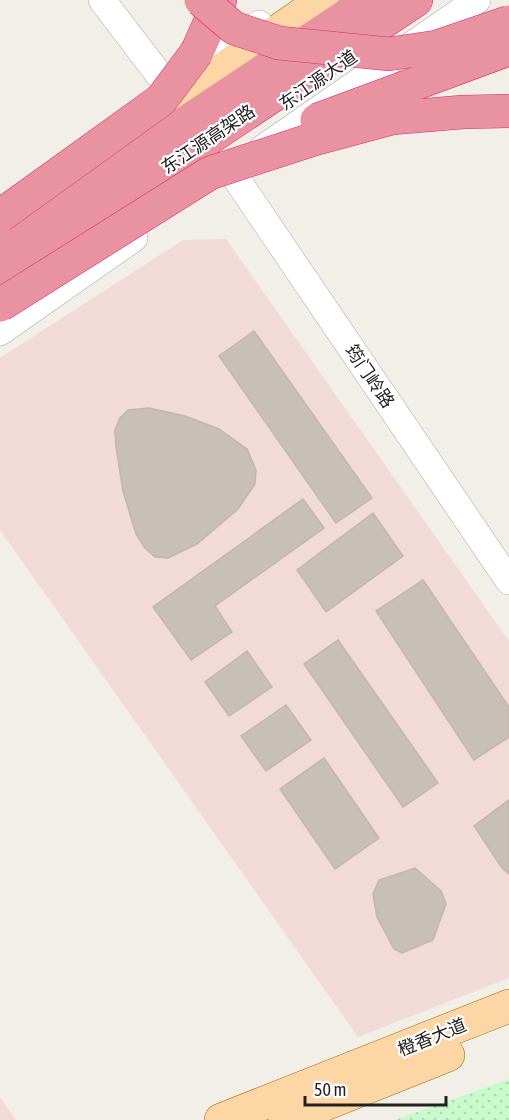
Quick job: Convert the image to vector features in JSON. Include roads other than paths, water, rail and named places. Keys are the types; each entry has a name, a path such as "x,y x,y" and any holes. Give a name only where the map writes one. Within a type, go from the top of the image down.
{"highway":[{"path":"201,0 234,28 279,43 389,54 436,47 509,22"},
{"path":"197,52 208,0"},
{"path":"0,217 161,100 197,52 220,0"},
{"name":"东江源高架路","path":"0,246 370,0"},
{"name":"东江源高架路","path":"0,278 416,0"},
{"path":"0,306 220,172 320,119 509,49"},
{"path":"220,172 314,139 392,118 509,111"}],"main road":[{"path":"0,217 173,94 323,0"},
{"name":"东江源大道","path":"0,306 431,0"},
{"name":"橙香大道","path":"221,1120 509,1006"},
{"name":"橙香大道","path":"285,1120 509,1031"}],"street":[{"path":"102,0 173,94"},
{"path":"0,199 173,94 295,0"},
{"path":"0,332 220,172 477,0"},
{"name":"筠门岭路","path":"220,172 509,581"}]}
